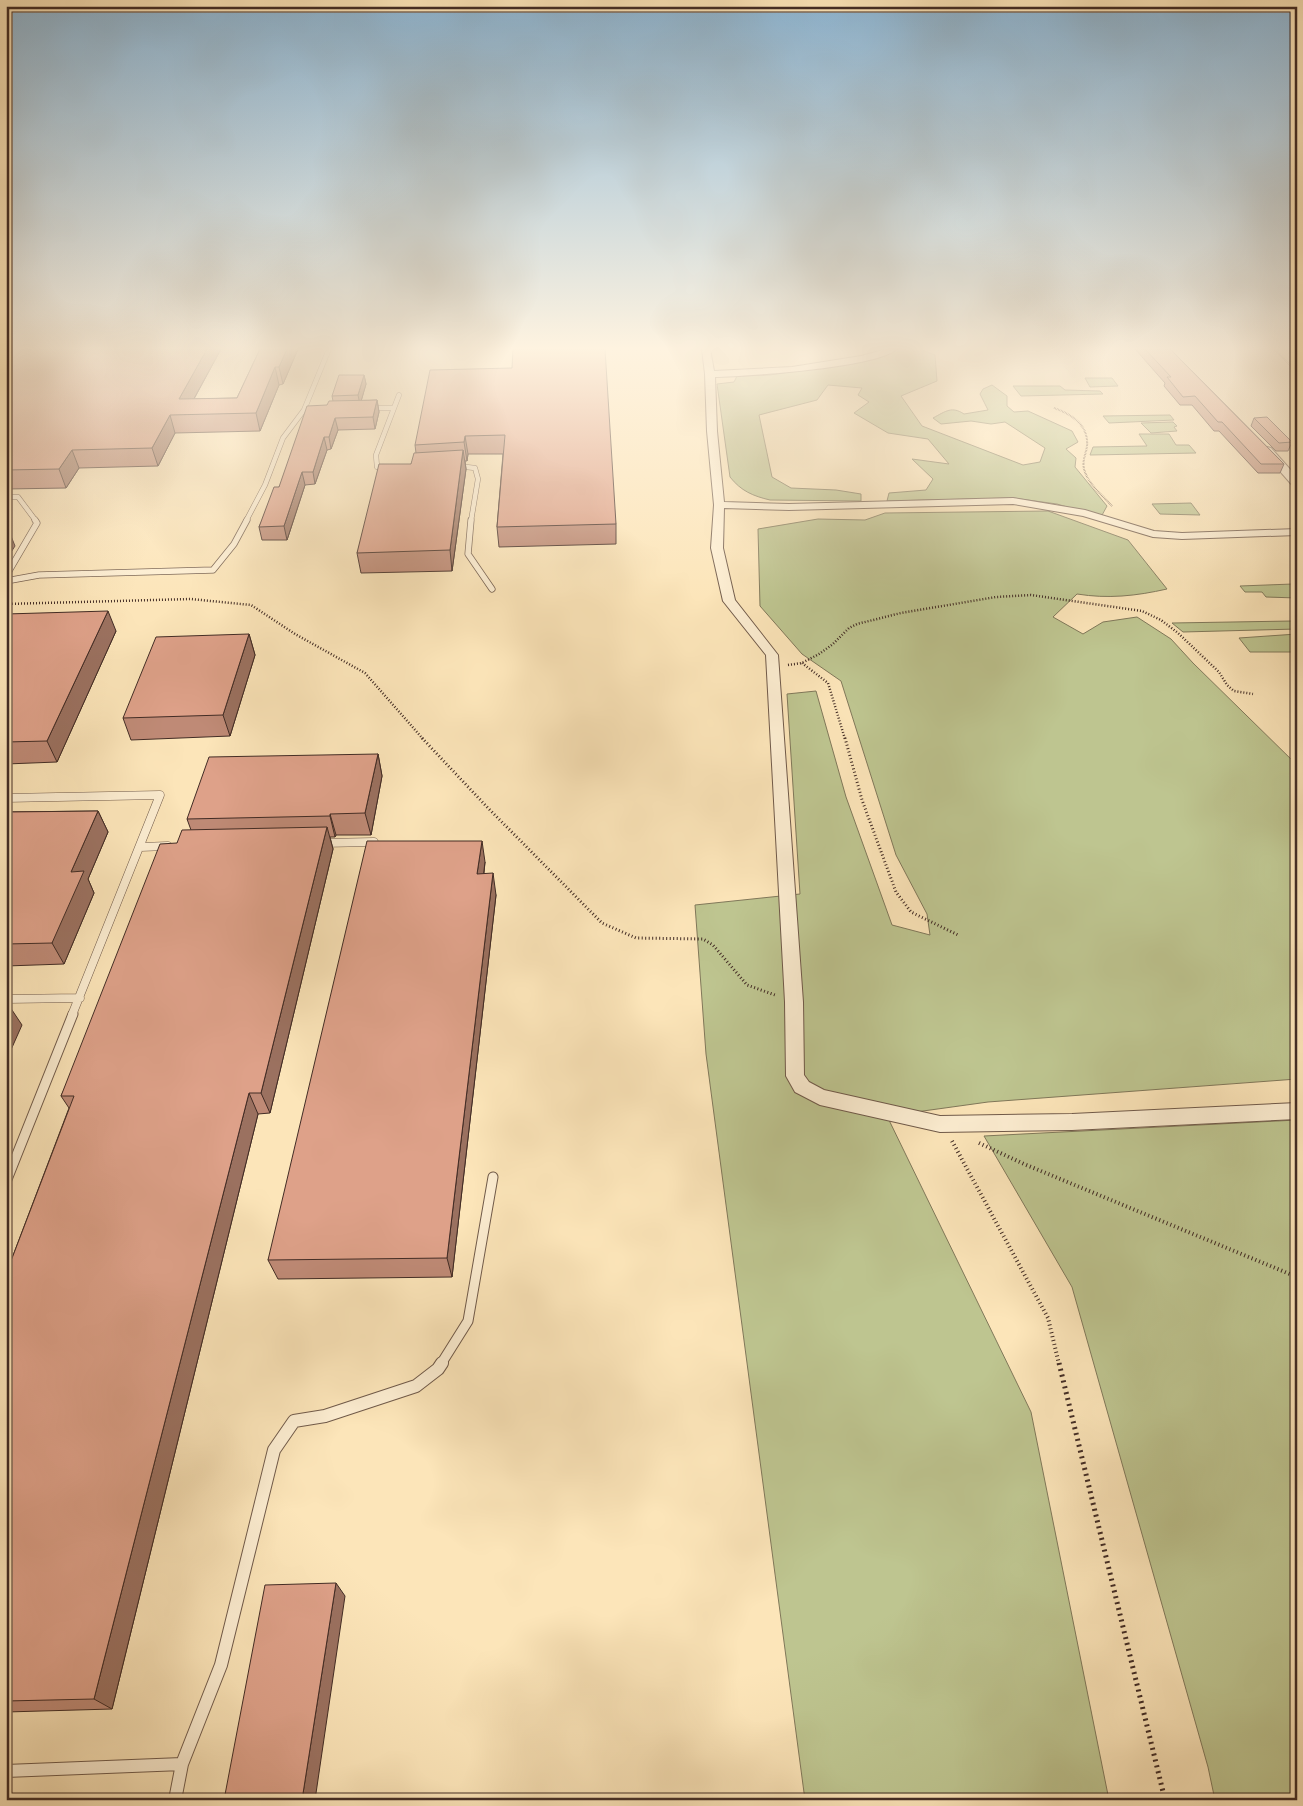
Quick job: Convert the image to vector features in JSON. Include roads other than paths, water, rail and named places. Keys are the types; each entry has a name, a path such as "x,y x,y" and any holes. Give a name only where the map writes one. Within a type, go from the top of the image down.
{"street":[{"path":"712,433 719,505 717,548 729,601 772,655 794,1002 795,1076 802,1086 820,1097 940,1124 1072,1122 1297,1111"},
{"path":"1261,443 1297,484"},
{"path":"719,505 789,507 1013,501 1052,506 1133,529 1164,535 1297,532"}],"lane":[{"path":"6,580 39,575 212,570 234,544 265,485 287,433"},
{"path":"384,433 376,455 377,467 392,469"},
{"path":"449,466 465,465 475,468 478,479 468,554 492,589"},
{"path":"6,498 18,497 37,523 6,576"},
{"path":"6,798 160,795 6,1182"},
{"path":"311,843 374,842"},
{"path":"140,847 179,846"},
{"path":"6,999 80,998"},
{"path":"175,1800 182,1764 221,1665 274,1450 294,1421 325,1416 416,1386 438,1369 468,1321 493,1177"},
{"path":"6,1771 182,1764"}]}
